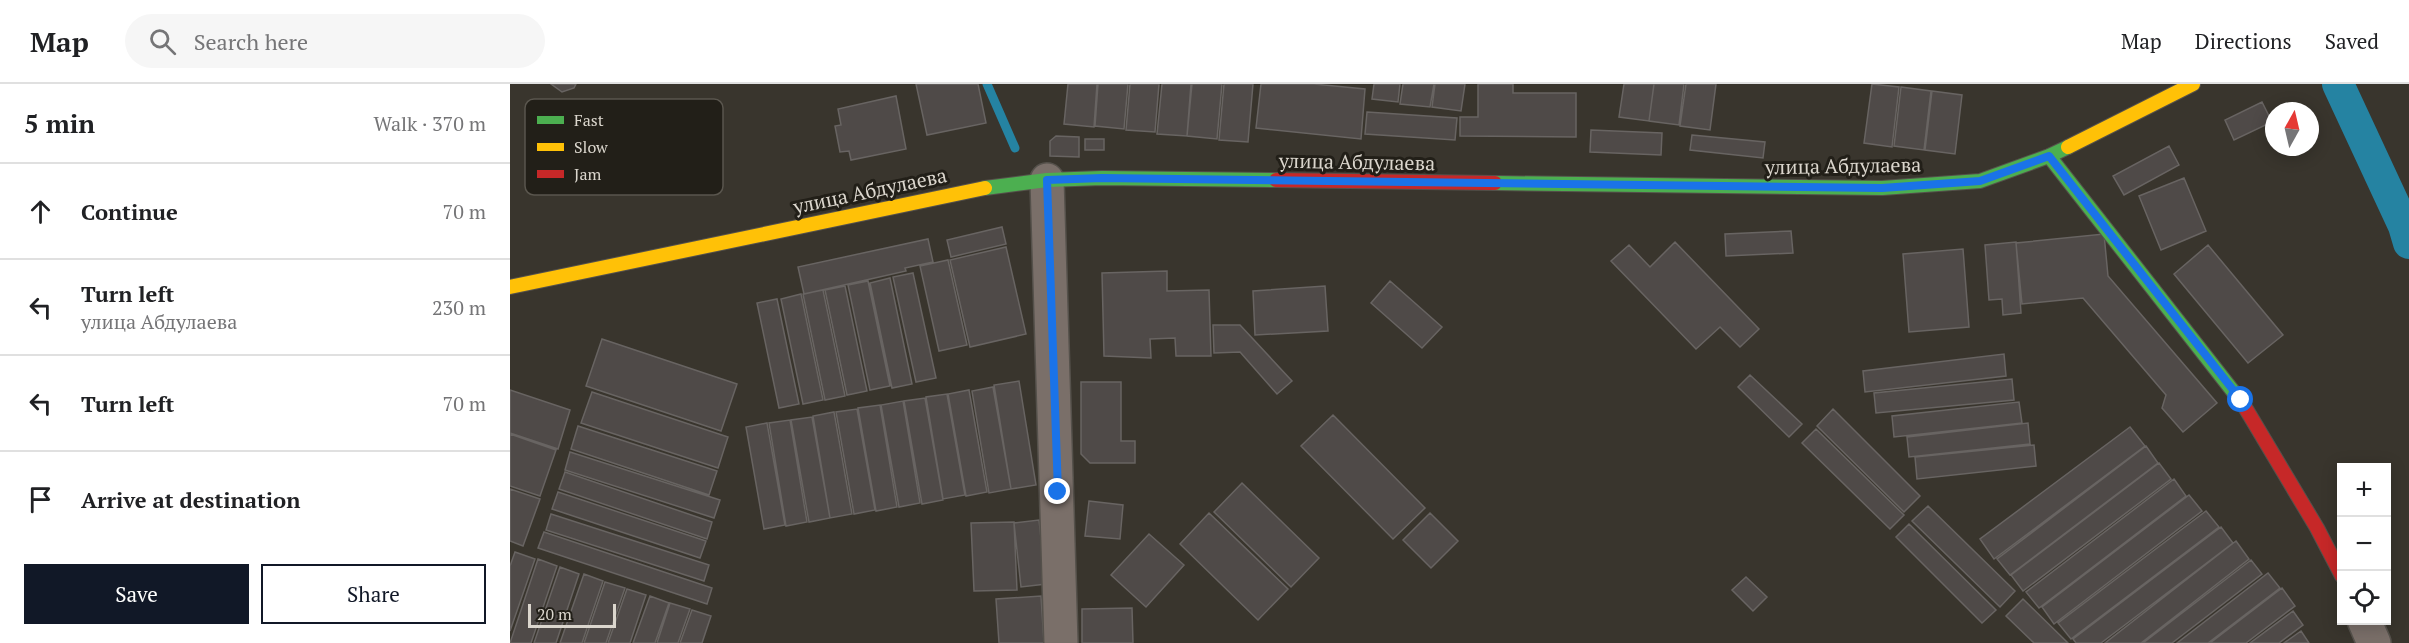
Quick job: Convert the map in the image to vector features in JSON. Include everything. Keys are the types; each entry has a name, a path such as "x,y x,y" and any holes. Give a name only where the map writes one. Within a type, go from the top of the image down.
{"street":[{"name":"улица Абдулаева","path":"510,287 975,189 1047,180 1138,179 1882,188 1980,181 2049,156 2193,84"},
{"path":"2049,156 2241,400 2317,528 2339,571"},
{"path":"1047,180 1061,643"},
{"path":"2366,625 2374,643"}],"building":[{"path":"551,84 576,84 574,88 562,92"},
{"path":"916,84 978,84 986,123 927,135"},
{"path":"1068,84 1097,84 1094,127 1064,124"},
{"path":"1098,84 1128,84 1124,129 1095,126"},
{"path":"1130,84 1159,84 1155,132 1126,130"},
{"path":"1162,84 1191,84 1187,136 1157,134"},
{"path":"1192,84 1222,84 1217,139 1187,136"},
{"path":"1224,84 1253,84 1248,142 1219,140"},
{"path":"1261,84 1314,84 1365,89 1361,139 1256,128"},
{"path":"1374,84 1400,84 1398,102 1372,99"},
{"path":"1403,84 1434,84 1430,107 1400,104"},
{"path":"1435,84 1465,84 1461,111 1432,107"},
{"path":"1478,84 1513,84 1513,93 1576,93 1576,137 1460,136 1460,117 1478,117"},
{"path":"1624,84 1654,84 1649,121 1619,117"},
{"path":"1654,84 1684,84 1679,125 1649,121"},
{"path":"1686,84 1716,84 1710,130 1680,126"},
{"path":"1872,84 1899,87 1892,147 1864,143"},
{"path":"1901,87 1931,91 1924,150 1894,146"},
{"path":"1932,91 1962,95 1955,154 1925,150"},
{"path":"896,96 906,149 851,160 849,151 840,152 835,126 841,125 838,109"},
{"path":"2262,102 2265,108 2265,125 2234,140 2225,120"},
{"path":"1367,112 1457,118 1455,140 1365,134"},
{"path":"1591,130 1662,133 1661,155 1590,152"},
{"path":"1692,135 1765,142 1763,158 1690,150"},
{"path":"1056,136 1079,137 1079,157 1050,156 1050,141"},
{"path":"1085,139 1104,139 1104,150 1085,150"},
{"path":"2169,146 2179,165 2124,195 2113,176"},
{"path":"2184,178 2206,231 2161,250 2139,196"},
{"path":"1002,227 1006,244 951,257 947,240"},
{"path":"1791,231 1793,253 1726,256 1725,234"},
{"path":"2104,234 2108,276 2217,403 2183,432 2162,408 2166,395 2083,298 2022,304 2016,243"},
{"path":"928,239 933,262 905,268 906,271 804,294 798,267"},
{"path":"1675,242 1759,329 1740,347 1720,327 1696,349 1611,261 1629,245 1650,267"},
{"path":"2016,242 2021,313 2003,315 2002,299 1989,300 1985,245"},
{"path":"2208,245 2283,335 2248,363 2174,274"},
{"path":"1006,247 1026,334 970,347 950,260"},
{"path":"1963,249 1969,327 1909,332 1903,254"},
{"path":"948,260 967,345 939,351 920,266"},
{"path":"1167,271 1167,291 1209,290 1211,356 1176,356 1175,338 1150,339 1151,358 1104,356 1102,273"},
{"path":"913,273 936,378 916,382 893,277"},
{"path":"890,278 912,384 892,388 870,283"},
{"path":"868,281 890,386 870,390 848,285"},
{"path":"1390,281 1442,327 1422,348 1371,303"},
{"path":"845,286 867,391 847,395 825,290"},
{"path":"1325,286 1328,331 1255,335 1253,291"},
{"path":"823,290 845,396 825,400 803,294"},
{"path":"801,294 823,400 803,404 781,299"},
{"path":"777,299 799,404 779,408 757,303"},
{"path":"1213,325 1240,325 1292,381 1277,394 1240,352 1214,353"},
{"path":"602,339 737,384 721,431 586,386"},
{"path":"2004,354 2006,376 1865,392 1863,371"},
{"path":"1750,375 1802,424 1789,437 1738,387"},
{"path":"2012,379 2014,400 1876,413 1874,393"},
{"path":"1019,381 1036,485 1011,489 994,385"},
{"path":"1081,382 1121,382 1121,441 1135,441 1135,463 1090,463 1081,454"},
{"path":"993,387 1011,489 989,493 972,391"},
{"path":"510,390 570,410 558,449 510,433"},
{"path":"969,390 987,492 966,496 948,394"},
{"path":"592,392 728,437 718,468 581,423"},
{"path":"947,394 965,495 943,499 926,397"},
{"path":"925,398 943,500 922,504 904,401"},
{"path":"903,401 920,503 899,507 881,405"},
{"path":"2019,402 2022,423 1894,437 1892,416"},
{"path":"880,405 897,507 876,511 858,408"},
{"path":"857,409 875,510 854,514 836,412"},
{"path":"1833,409 1920,496 1904,512 1817,426"},
{"path":"834,412 852,514 830,518 813,416"},
{"path":"1333,415 1425,508 1393,539 1301,446"},
{"path":"812,417 830,518 809,522 791,420"},
{"path":"790,420 807,522 786,526 769,423"},
{"path":"767,423 785,525 764,529 746,427"},
{"path":"2028,423 2030,444 1909,457 1907,437"},
{"path":"578,426 717,471 709,495 571,449"},
{"path":"2130,427 2145,446 1994,559 1980,539"},
{"path":"1816,429 1904,515 1890,529 1802,443"},
{"path":"510,434 556,450 540,496 510,486"},
{"path":"2034,445 2036,466 1917,479 1915,457"},
{"path":"2146,446 2158,463 2010,575 1997,559"},
{"path":"570,452 720,500 714,518 565,470"},
{"path":"2159,463 2171,479 2023,591 2011,575"},
{"path":"565,472 712,522 707,539 559,489"},
{"path":"2174,479 2186,496 2039,608 2026,592"},
{"path":"1242,483 1319,558 1291,587 1214,512"},
{"path":"510,489 540,499 523,546 510,541"},
{"path":"558,492 706,541 700,558 552,509"},
{"path":"2189,495 2202,511 2054,624 2042,607"},
{"path":"1089,501 1123,505 1120,539 1085,536"},
{"path":"1928,506 2015,591 2000,607 1912,521"},
{"path":"2206,511 2219,527 2071,639 2058,623"},
{"path":"1209,513 1288,589 1258,620 1180,544"},
{"path":"1430,513 1458,541 1431,568 1403,540"},
{"path":"551,514 709,565 704,581 546,530"},
{"path":"1039,520 1046,584 1021,587 1014,523"},
{"path":"1014,522 1017,590 974,591 971,523"},
{"path":"1909,524 1996,610 1982,623 1896,537"},
{"path":"2221,527 2233,543 2101,643 2076,643 2073,639"},
{"path":"544,532 712,588 707,604 538,548"},
{"path":"1149,534 1184,565 1146,607 1111,575"},
{"path":"2236,541 2249,559 2141,643 2105,643"},
{"path":"515,552 535,559 510,631 510,566"},
{"path":"538,559 557,566 531,643 510,643"},
{"path":"2251,560 2262,574 2172,643 2143,643"},
{"path":"560,567 579,574 556,643 534,643"},
{"path":"2268,573 2280,588 2208,643 2177,643"},
{"path":"584,574 603,581 582,643 560,643"},
{"path":"1746,577 1767,597 1753,611 1732,590"},
{"path":"605,582 625,588 606,643 584,643"},
{"path":"2282,588 2295,606 2246,643 2210,643"},
{"path":"627,589 646,595 630,643 608,643"},
{"path":"650,596 669,603 655,643 633,643"},
{"path":"1041,596 1044,643 999,643 996,599"},
{"path":"2023,599 2068,643 2034,643 2006,616"},
{"path":"670,603 690,609 678,643 657,643"},
{"path":"1132,608 1133,643 1082,643 1082,609"},
{"path":"692,610 711,616 702,643 680,643"},
{"path":"2293,611 2303,625 2279,643 2250,643"},
{"path":"2301,631 2309,643 2284,643"}],"waterway":[{"path":"987,84 1015,148"},
{"path":"2338,84 2404,226 2409,243"}],"traffic: fast":[{"path":"1495,183 1882,188 1980,181 2068,147"},
{"path":"2049,156 2243,404"},
{"path":"985,188 1047,180 1102,178 1276,180"}],"traffic: slow":[{"path":"2068,147 2193,84"},
{"path":"510,287 985,188"}],"traffic: jam":[{"path":"1276,180 1495,183"},
{"path":"2243,404 2317,528 2339,571"}],"route":[{"path":"1058,492 1047,180 1102,178 1882,188 1980,181 2049,156 2241,400"}]}
